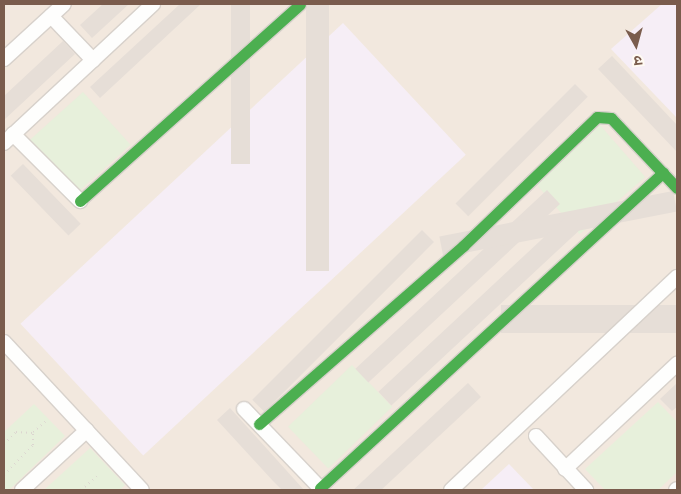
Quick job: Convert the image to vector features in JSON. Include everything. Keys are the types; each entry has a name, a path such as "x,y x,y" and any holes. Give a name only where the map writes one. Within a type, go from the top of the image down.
{"street":[{"path":"4,59 64,4"},
{"path":"153,4 8,138 80,201 300,4"},
{"path":"51,16 92,60"},
{"path":"259,424 463,246 597,117 606,114 611,118 677,188"},
{"path":"244,409 321,489 663,173"},
{"path":"451,490 677,277"},
{"path":"4,342 142,490"},
{"path":"565,469 677,364"},
{"path":"22,490 87,430"},
{"path":"536,436 586,490"}],"path":[{"path":"4,444 16,432 33,432 46,421"},
{"path":"4,475 33,445 33,432"},
{"path":"81,490 97,476"}],"shaded area":[{"path":"4,4 677,4 677,490 4,490"},
{"path":"662,4 677,4 677,118 611,49"},
{"path":"343,23 466,155 143,455 20,324"},
{"path":"509,464 534,490 481,490"}],"green space":[{"path":"83,92 131,145 77,193 29,140"},
{"path":"600,125 645,177 580,234 534,182"},
{"path":"352,365 392,407 328,469 288,427"},
{"path":"658,402 677,422 677,472 658,490 605,490 585,469"},
{"path":"34,404 65,436 9,490 4,490 4,432"},
{"path":"90,448 125,485 120,490 44,490"}],"building":[{"path":"103,4 129,4 92,38 80,25"},
{"path":"180,4 201,4 100,98 90,87"},
{"path":"231,4 250,4 250,164 231,164"},
{"path":"306,4 329,4 329,271 306,271"},
{"path":"63,41 75,54 4,120 4,96"},
{"path":"612,56 677,125 677,152 598,69"},
{"path":"575,84 588,97 468,216 455,204"},
{"path":"23,164 81,224 68,236 11,176"},
{"path":"547,190 560,204 368,383 355,369"},
{"path":"673,191 677,212 443,257 439,236"},
{"path":"570,213 583,227 391,406 378,392"},
{"path":"422,230 434,242 264,412 252,400"},
{"path":"501,305 677,305 677,333 501,333"},
{"path":"468,383 481,397 381,490 353,490"},
{"path":"677,383 677,407 672,411 660,399"},
{"path":"230,408 304,490 282,490 217,420"}],"traffic: fast":[{"path":"80,201 300,4"},
{"path":"259,424 463,246 597,117 611,118 677,188"},
{"path":"320,488 663,173"}]}
